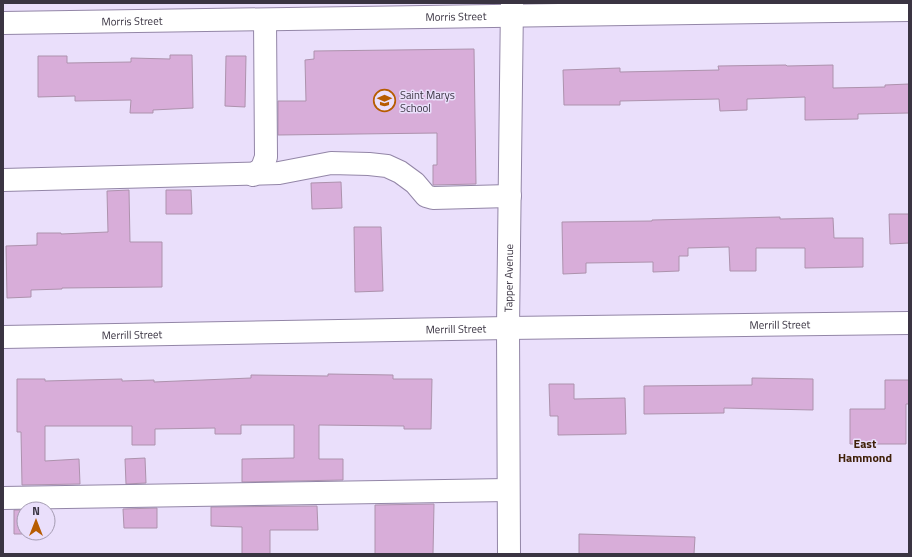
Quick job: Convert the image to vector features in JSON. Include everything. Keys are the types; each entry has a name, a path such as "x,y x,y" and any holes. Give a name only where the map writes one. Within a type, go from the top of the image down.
{"street":[{"name":"Morris Street","path":"3,23 265,20 512,10 909,10"},
{"name":"Tapper Avenue","path":"508,554 508,328 512,10"},
{"path":"253,174 262,168 266,157 265,20"},
{"path":"3,180 278,173 331,163 369,164 386,166 400,172 415,183 426,196 433,198 510,196"},
{"name":"Merrill Street","path":"3,337 909,323"},
{"path":"3,498 508,490"}],"building":[{"path":"474,49 476,184 433,185 433,165 437,165 437,133 278,135 278,101 306,101 305,60 314,59 314,51"},
{"path":"170,55 192,55 193,108 153,110 153,113 130,113 131,100 75,101 75,96 38,97 38,56 67,56 67,63 131,62 131,58 170,59"},
{"path":"226,56 246,56 245,107 225,106"},
{"path":"833,65 833,88 885,87 885,85 909,84 909,113 858,114 858,119 805,120 805,97 747,99 747,110 720,111 719,99 620,101 620,105 564,105 563,70 620,68 620,72 719,70 718,66"},
{"path":"341,182 342,208 312,209 311,183"},
{"path":"129,190 130,242 162,242 162,287 62,288 31,290 31,297 7,298 6,246 37,245 37,233 61,234 108,232 107,191"},
{"path":"166,190 191,190 192,214 166,214"},
{"path":"889,214 909,214 909,243 890,244"},
{"path":"780,217 780,219 833,218 834,238 863,238 863,267 805,268 805,248 756,248 756,271 730,271 729,247 688,248 688,256 679,256 679,271 653,272 653,262 586,263 586,273 563,274 562,222"},
{"path":"354,227 381,227 383,291 355,292"},
{"path":"328,374 393,375 393,379 432,379 431,429 404,429 404,426 319,425 319,459 343,459 343,480 242,482 242,459 294,458 294,425 241,425 241,434 215,434 215,428 155,429 155,445 132,445 132,426 45,426 45,461 79,459 80,484 22,485 21,432 17,432 17,379 45,379 45,381 122,379 122,381 154,380 154,382 251,378 251,375 328,376"},
{"path":"752,378 813,379 813,410 724,408 724,413 644,414 644,386 752,385"},
{"path":"885,380 909,380 909,404 906,404 906,444 850,444 850,409 885,409"},
{"path":"549,384 574,384 574,399 625,398 626,434 558,435 558,416 550,416"},
{"path":"145,458 146,483 126,484 125,459"},
{"path":"434,504 433,554 375,554 375,505"},
{"path":"317,506 318,530 270,530 270,554 242,554 242,527 211,526 211,507"},
{"path":"157,508 157,528 124,528 123,509"},
{"path":"14,510 16,510 16,534 14,534"},
{"path":"579,534 695,537 694,554 579,554"}],"place":[{"name":"Saint Marys School","path":"384,101"}],"district":[{"name":"East Hammond","path":"865,450"}]}
